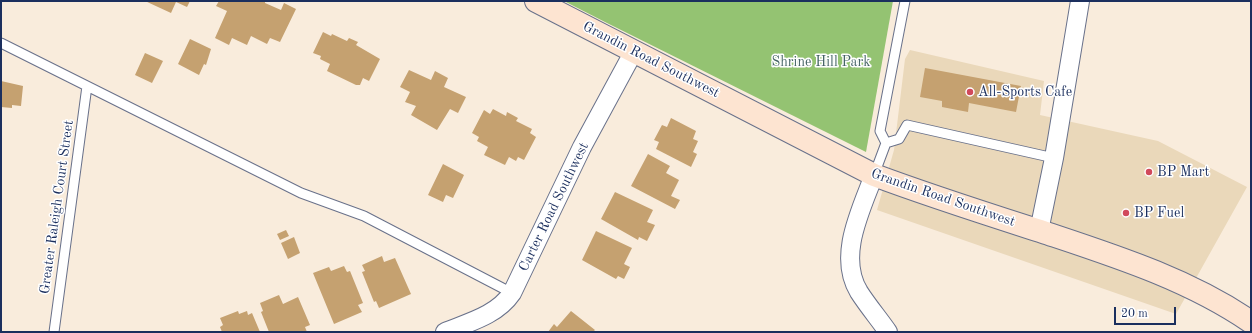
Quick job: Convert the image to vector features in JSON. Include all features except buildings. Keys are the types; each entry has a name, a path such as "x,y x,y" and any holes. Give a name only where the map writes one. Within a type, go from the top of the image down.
{"street":[{"name":"Grandin Road Southwest","path":"536,1 874,175 920,193 1112,254 1181,282 1226,305 1251,322"},
{"path":"1039,231 1054,158 1080,1"},
{"name":"Carter Road Southwest","path":"445,332 496,311 505,303 512,292 582,147 634,51"},
{"path":"874,175 855,225 850,253 852,274 859,292 888,332"}],"lane":[{"path":"874,175 886,143 880,131 905,1"},
{"path":"1,42 301,193 364,216 512,292"},
{"name":"Greater Raleigh Court Street","path":"54,332 87,86"},
{"path":"886,143 899,139 907,125 1054,158"}],"shaded area":[{"path":"910,50 1044,81 1040,115 1158,141 1247,187 1176,314 877,210 894,150 905,59"}],"green space":[{"name":"Shrine Hill Park","path":"564,1 893,1 866,152 605,22"}],"place":[{"name":"All-Sports Cafe","path":"970,92"},
{"name":"BP Mart","path":"1149,172"},
{"name":"BP Fuel","path":"1126,213"}]}
